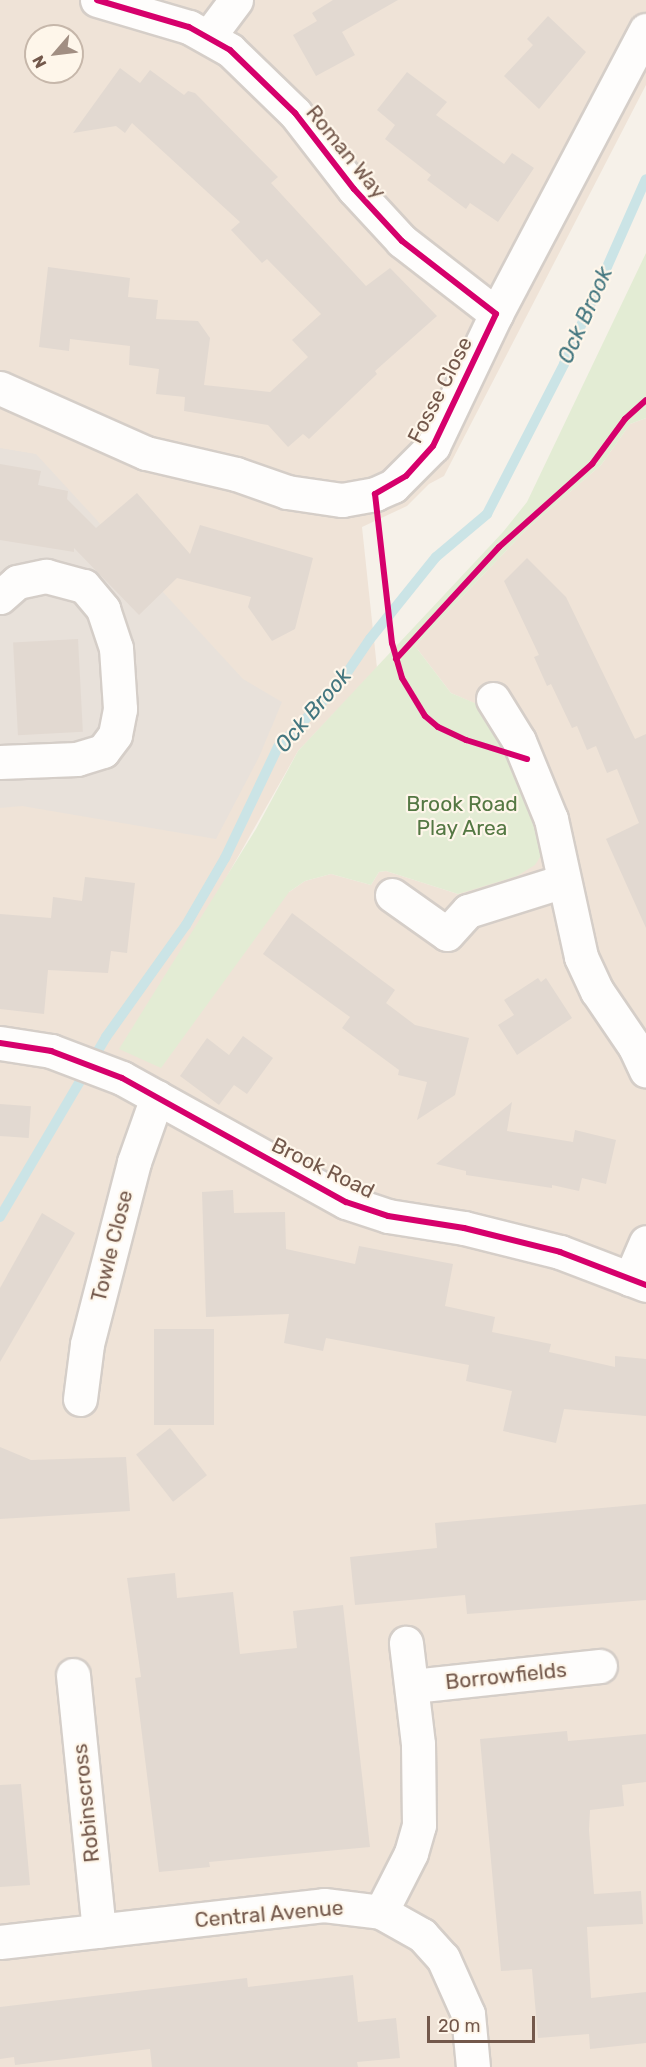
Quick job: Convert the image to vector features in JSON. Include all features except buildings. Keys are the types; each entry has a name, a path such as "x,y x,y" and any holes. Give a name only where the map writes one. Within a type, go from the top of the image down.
{"street":[{"name":"Roman Way","path":"97,0 160,17 209,36 256,72 295,113 354,189 402,242 496,314"},
{"path":"209,36 236,0"},
{"name":"Fosse Close","path":"0,388 170,461 236,474 318,499 359,499 393,486 433,446 496,314 646,30"},
{"path":"0,597 17,582 46,576 84,586 103,609 116,648 120,710 115,735 103,751 77,759 0,762"},
{"path":"493,699 538,785 551,819 581,957 597,991 642,1053"},
{"path":"392,895 447,934 468,911 563,881"},
{"name":"Brook Road","path":"0,1043 66,1056 122,1078 346,1202 388,1216 464,1228 560,1252 638,1282"},
{"name":"Towle Close","path":"80,1399 87,1344 134,1162 157,1097"},
{"path":"638,1282 646,1242"},
{"path":"381,1912 411,1853 418,1825 420,1794 413,1686 406,1643"},
{"name":"Borrowfields","path":"413,1686 600,1666"},
{"name":"Robinscross","path":"73,1674 99,1930"},
{"name":"Central Avenue","path":"0,1942 324,1905 381,1912 422,1935 443,1958 468,2014 473,2067"}],"shaded area":[{"path":"0,0 646,0 646,85 444,476 429,484 407,506 362,527 377,668 298,751 222,885 289,892 305,881 331,874 371,885 379,872 386,871 458,894 542,853 526,795 476,704 451,693 415,646 526,530 601,465 630,424 646,418 646,2067 0,2067"},
{"path":"0,448 36,454 243,679 282,702 259,757 216,839 22,806 0,808"}],"green space":[{"name":"Brook Road Play Area","path":"646,253 646,418 630,424 601,465 526,530 415,646 451,693 477,704 489,724 526,795 542,854 535,865 517,876 458,894 386,871 379,872 371,885 331,874 305,881 289,892 161,1068 119,1049 256,829 298,751 503,532 527,502"}],"waterway":[{"name":"Ock Brook","path":"0,1217 106,1037 186,925 225,858 278,747 338,686 370,639 436,557 487,514 564,364 646,179"}],"cycle path":[{"path":"97,0 189,27 230,50 295,113 354,189 402,241 496,314 433,446 406,476 375,494 392,643 402,678 425,716 438,727 466,740 527,759"},
{"path":"396,659 499,547 592,464 625,419 646,400"},
{"path":"0,1043 51,1051 122,1078 346,1202 388,1216 464,1228 560,1252 646,1285"}]}
